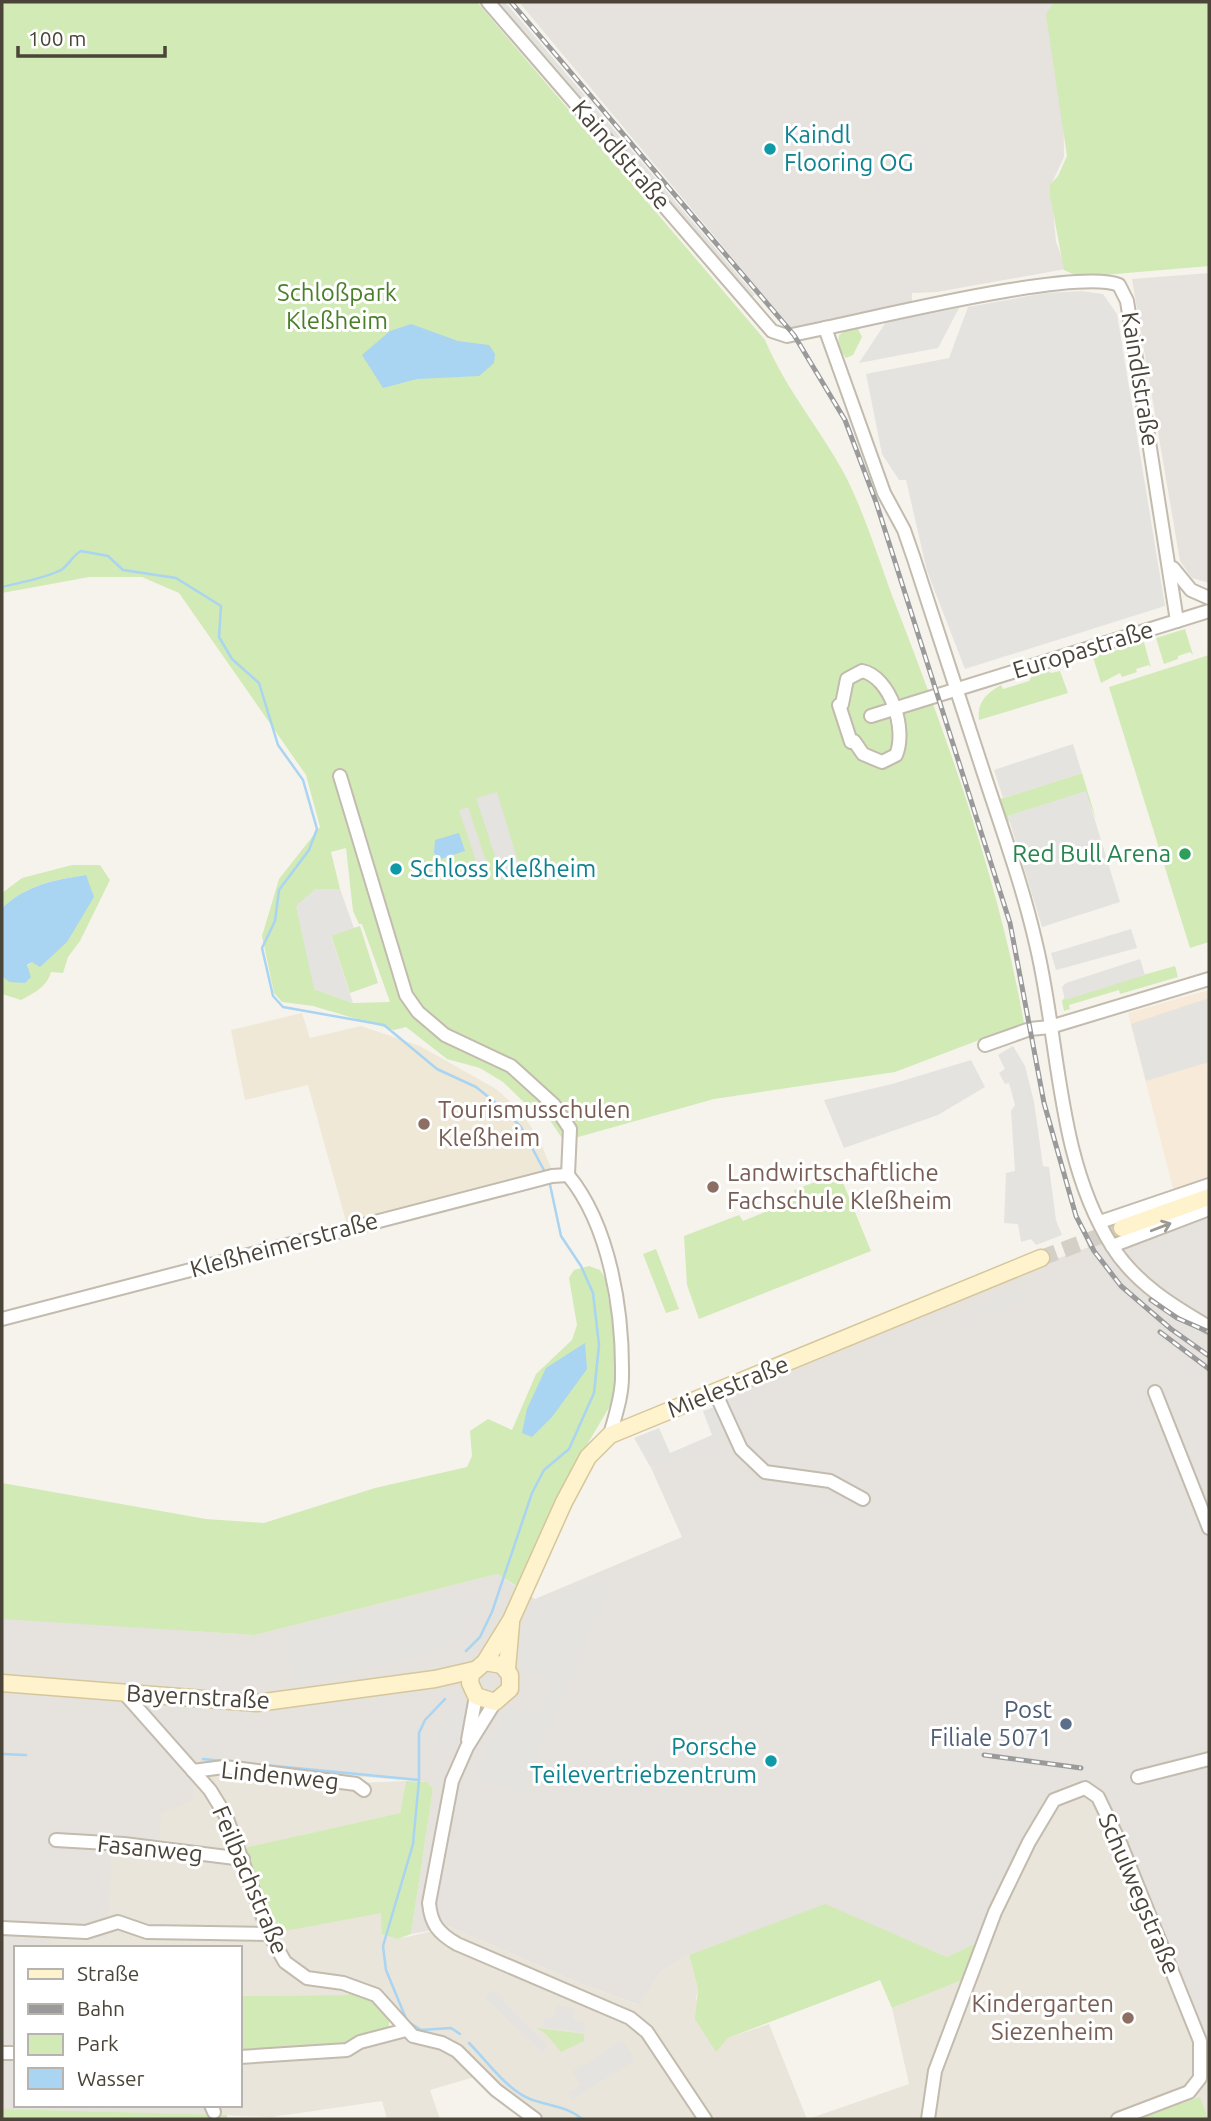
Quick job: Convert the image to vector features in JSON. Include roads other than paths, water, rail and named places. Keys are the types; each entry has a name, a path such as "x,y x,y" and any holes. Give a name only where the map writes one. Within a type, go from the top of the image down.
{"street":[{"name":"Kaindlstraße","path":"488,2 772,331 787,336 1038,286 1105,282 1119,285 1127,301 1177,621"},
{"path":"825,328 884,493 907,539 1030,920 1064,1109 1083,1179 1112,1246 1153,1290 1209,1327"},
{"path":"1169,562 1182,582 1209,598"},
{"name":"Europastraße","path":"871,716 1209,611"},
{"path":"862,671 873,674 885,685 893,709 901,737 895,755 881,762 869,758 854,741 850,742 839,705 842,704 847,679 862,671"},
{"path":"340,776 407,995 418,1012 445,1035 511,1066 554,1105 570,1129 568,1175 581,1191 605,1249 619,1322 622,1377 610,1435"},
{"path":"985,1045 1030,1029 1051,1027 1209,979"},
{"name":"Kleßheimerstraße","path":"2,1319 552,1176 568,1175"},
{"path":"1100,1222 1209,1185"},
{"path":"1122,1228 1209,1197"},
{"path":"1112,1246 1209,1209"},
{"name":"Mielestraße","path":"476,1678 511,1620 564,1502 588,1457 610,1435 1041,1258"},
{"path":"715,1392 741,1449 765,1472 830,1480 863,1499"},
{"path":"1155,1392 1209,1528"},
{"name":"Mielestraße","path":"495,1702 510,1689 507,1669 511,1620"},
{"path":"467,1747 476,1678 497,1662 507,1669"},
{"path":"476,1678 495,1702 467,1747 448,1796 429,1903 430,1920 442,1936 457,1944 630,2018 647,2032 705,2119"},
{"name":"Bayernstraße","path":"2,1683 257,1703 435,1679 476,1678"},
{"name":"Feilbachstraße","path":"125,1694 210,1790 226,1816 269,1934 285,1962 298,1974 343,1983 376,1995 413,2036 442,2043 457,2051 496,2090 535,2119"},
{"path":"1138,1777 1209,1759"},
{"name":"Lindenweg","path":"193,1770 224,1767 242,1769 356,1784 364,1790"},
{"name":"Schulwegstraße","path":"928,2119 934,2071 995,1912 1029,1842 1054,1800 1084,1788 1098,1797 1122,1845 1200,2041 1200,2078 1189,2092 1118,2119"},
{"name":"Fasanweg","path":"56,1840 124,1844 243,1859"},
{"path":"2,1928 86,1931 118,1922 147,1932 269,1934"},
{"path":"242,2057 347,2050 360,2042 406,2030"}],"water":[{"path":"411,324 458,341 489,345 495,354 494,363 479,376 417,379 383,388 362,355 390,331"},
{"path":"459,833 465,851 441,859 434,853 435,840"},
{"path":"86,875 94,897 67,942 40,967 32,962 27,965 31,977 25,983 9,982 2,976 2,908 21,894 41,885"},
{"path":"585,1343 587,1369 552,1417 532,1437 522,1433 527,1409 546,1368"}],"waterway":[{"path":"2,587 61,570 81,551 108,556 123,570 176,578 221,606 219,637 232,659 259,683 278,745 303,780 317,829 309,850 279,890 275,921 262,948 273,996 283,1007 384,1025 437,1069 476,1087 501,1107 521,1127 546,1174"},
{"path":"466,1651 480,1637 492,1612 532,1493 544,1470 569,1449 594,1393 599,1345 593,1293 581,1266 561,1236 549,1180"},
{"path":"445,1699 425,1720 419,1733 419,1780 413,1844 383,1946 386,1970 407,2021 421,2030 451,2028 460,2034"},
{"path":"2,1754 26,1755"},
{"path":"203,1759 419,1780"},
{"path":"469,2043 505,2082 521,2094 570,2111 582,2119"}],"tunnel":[{"path":"1041,1258 1122,1228"}],"railway":[{"path":"511,2 794,335 845,420 876,502 1010,923 1044,1103 1076,1216 1094,1251 1121,1286 1171,1329 1209,1356"},
{"path":"1151,1300 1177,1318 1209,1332"},
{"path":"1160,1332 1209,1369"},
{"path":"984,1755 1081,1768"}],"place":[{"name":"Kaindl Flooring OG","path":"770,149"},
{"name":"Red Bull Arena","path":"1185,854"},
{"name":"Schloss Kleßheim","path":"396,869"},
{"name":"Tourismusschulen Kleßheim","path":"424,1124"},
{"name":"Landwirtschaftliche Fachschule Kleßheim","path":"713,1187"},
{"name":"Post Filiale 5071","path":"1066,1724"},
{"name":"Porsche Teilevertriebzentrum","path":"771,1761"},
{"name":"Kindergarten Siezenheim","path":"1128,2018"}],"park label":[{"name":"Schloßpark Kleßheim","path":"337,307"}]}
